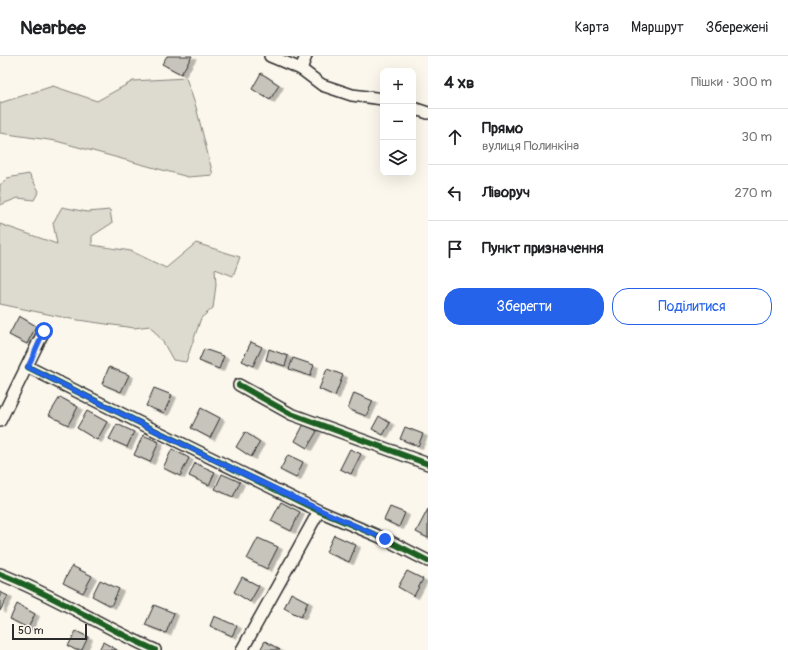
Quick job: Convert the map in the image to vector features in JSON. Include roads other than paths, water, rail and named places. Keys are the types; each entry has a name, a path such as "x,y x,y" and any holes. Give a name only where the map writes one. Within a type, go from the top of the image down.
{"street":[{"path":"270,56 301,69 322,85 352,95 380,99"},
{"path":"301,69 306,56"},
{"path":"416,109 428,113"},
{"path":"0,421 28,367 44,331"},
{"path":"28,367 319,510 385,539 428,561"},
{"path":"239,385 291,414 428,464"},
{"path":"242,650 319,510"},
{"path":"0,574 24,584 124,636 155,650"}]}
